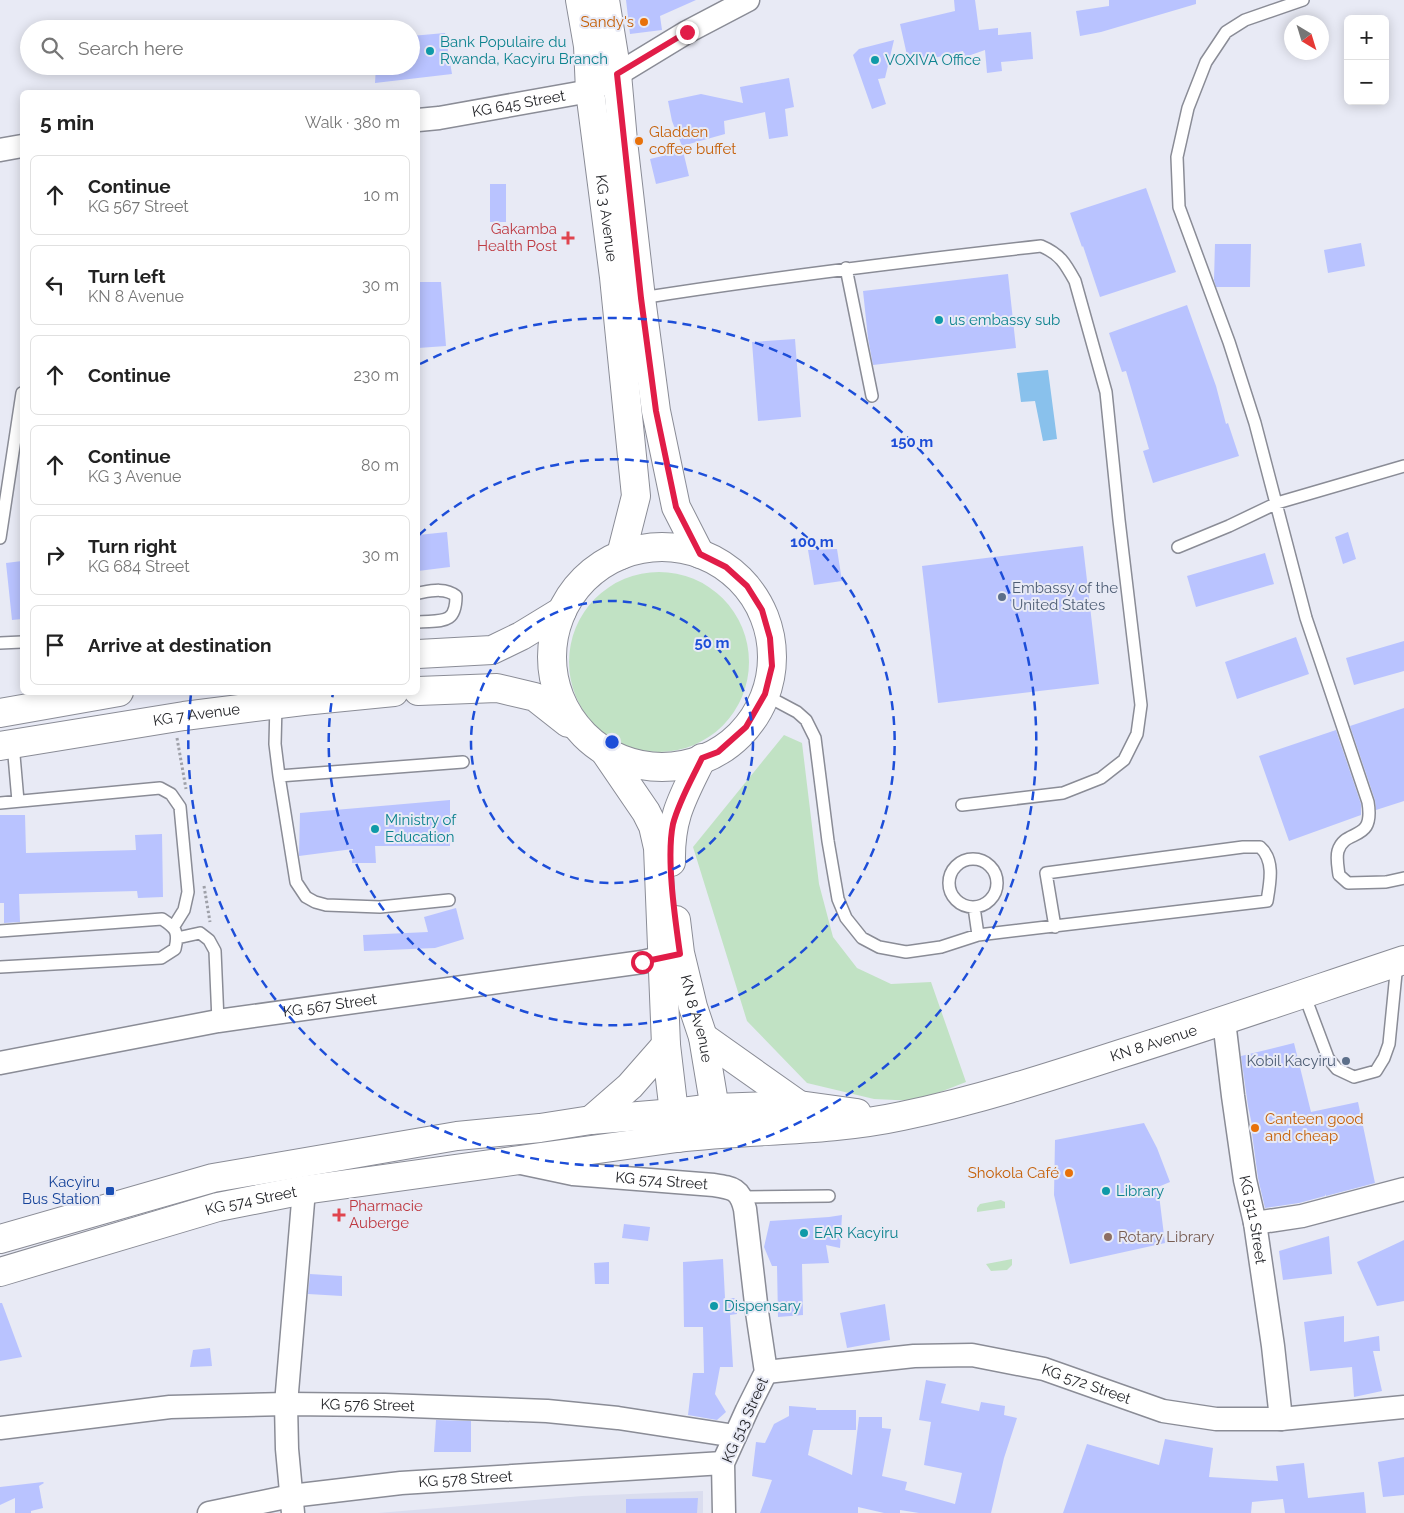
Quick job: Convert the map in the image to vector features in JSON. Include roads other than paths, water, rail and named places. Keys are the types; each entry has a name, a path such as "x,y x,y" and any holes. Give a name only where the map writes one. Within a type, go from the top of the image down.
{"main road":[{"name":"KG 3 Avenue","path":"580,0 588,46 590,92 614,277 636,496 621,555"},
{"name":"KG 3 Avenue","path":"605,0 617,74 641,298 656,411 676,507 700,554"},
{"path":"420,692 497,688 535,697 595,744 642,766 681,766 718,752 746,727 765,694 772,666 770,638 762,610 747,586 726,567 700,554 683,549 660,547 642,549 621,555 597,568 577,587 562,610 550,655 551,675 559,699 595,744 646,812 653,826 658,848 670,955 666,1045 675,1126"},
{"path":"420,654 492,650 521,636 562,610"},
{"path":"0,713 102,695"},
{"name":"KG 7 Avenue","path":"7,745 184,716 364,695"},
{"name":"KN 8 Avenue","path":"702,758 680,803 673,825 671,843 670,955 693,1007 703,1037 716,1120"},
{"name":"KN 8 Avenue","path":"716,1120 844,1126 900,1116 1008,1089 1224,1021 1400,962"},
{"path":"703,1037 799,1105"},
{"path":"591,1120 630,1086 666,1045"},
{"name":"KN 8 Avenue","path":"716,1120 799,1105 849,1112 900,1116"},
{"path":"0,1239 213,1178 457,1136 540,1128 591,1120 675,1126 716,1120"},
{"name":"KG 574 Street","path":"0,1272 218,1207 304,1190 508,1160 675,1126"},
{"path":"213,1178 218,1207"}],"street":[{"name":"KG 645 Street","path":"420,120 590,92 687,32 748,0"},
{"path":"0,150 20,146"},
{"name":"KG 567 Street","path":"0,1063 218,1021 642,962 670,955"},
{"name":"KG 511 Street","path":"1224,1021 1240,1142 1255,1223 1273,1346 1281,1419"},
{"name":"KG 574 Street","path":"508,1160 573,1174 732,1188 744,1203"},
{"path":"1255,1223 1302,1216 1404,1189"},
{"path":"292,1504 287,1449 286,1404 304,1190"},
{"name":"KG 513 Street","path":"724,1513 724,1463 766,1372 744,1203"},
{"name":"KG 572 Street","path":"766,1372 914,1356 972,1355 1044,1369 1163,1411 1216,1419 1281,1419 1404,1408"},
{"name":"KG 576 Street","path":"0,1428 170,1406 385,1405 547,1411 618,1418 735,1436"},
{"name":"KG 578 Street","path":"209,1513 292,1504 401,1483 724,1463"}],"lane":[{"path":"1304,0 1245,20 1226,32 1206,62 1188,108 1177,157 1179,207 1235,360 1255,423 1306,618 1368,802 1371,816 1368,824 1362,833 1346,840 1338,849 1339,875 1348,883 1386,882 1404,878"},
{"path":"641,298 750,280 1042,246 1054,252 1066,264 1075,281 1106,392 1141,705 1137,734 1124,760 1101,778 1063,793 962,805"},
{"path":"846,268 872,396"},
{"path":"0,538 20,406"},
{"path":"1178,547 1229,526 1277,503 1404,466"},
{"path":"420,593 438,590 450,591 456,596 456,610 450,618 420,622"},
{"path":"0,643 20,642"},
{"path":"765,694 797,712 806,720 815,738 826,832 838,899 846,918 862,938 879,947 906,952 941,947 978,935 1055,927 1267,901 1270,869 1266,853 1260,847 1243,847 1046,873 1055,927"},
{"path":"276,704 275,744 279,776 296,882 306,897 326,905 380,907 450,900"},
{"path":"7,745 18,802"},
{"path":"279,776 463,762"},
{"path":"0,803 160,788 171,794 180,807 188,892 184,910 174,926"},
{"path":"972,860 980,861 992,870 996,884 990,899 984,904 974,907 962,905 956,900 949,886 952,871 958,865 972,860"},
{"path":"974,907 978,935"},
{"path":"0,931 162,919 174,926 177,938 175,949 161,958 0,967"},
{"path":"177,938 200,933 209,940 215,951 218,1021"},
{"path":"1304,994 1328,1058 1337,1069 1354,1077 1376,1071 1384,1058 1389,1044 1400,962"},
{"path":"744,1203 829,1196"}],"water":[{"path":"1048,370 1057,439 1043,441 1035,401 1021,402 1017,373"}],"place":[{"name":"Sandy's","path":"644,22"},
{"name":"Bank Populaire du Rwanda, Kacyiru Branch","path":"430,51"},
{"name":"VOXIVA Office","path":"875,60"},
{"name":"Gladden coffee buffet","path":"639,141"},
{"name":"Gakamba Health Post","path":"568,238"},
{"name":"us embassy sub","path":"939,320"},
{"name":"Embassy of the United States","path":"1002,597"},
{"name":"Ministry of Education","path":"375,829"},
{"name":"Kobil Kacyiru","path":"1346,1061"},
{"name":"Canteen good and cheap","path":"1255,1128"},
{"name":"Shokola Café","path":"1069,1173"},
{"name":"Kacyiru Bus Station","path":"110,1191"},
{"name":"Library","path":"1106,1191"},
{"name":"Pharmacie Auberge","path":"339,1215"},
{"name":"EAR Kacyiru","path":"804,1233"},
{"name":"Rotary Library","path":"1108,1237"},
{"name":"Dispensary","path":"714,1306"}]}
